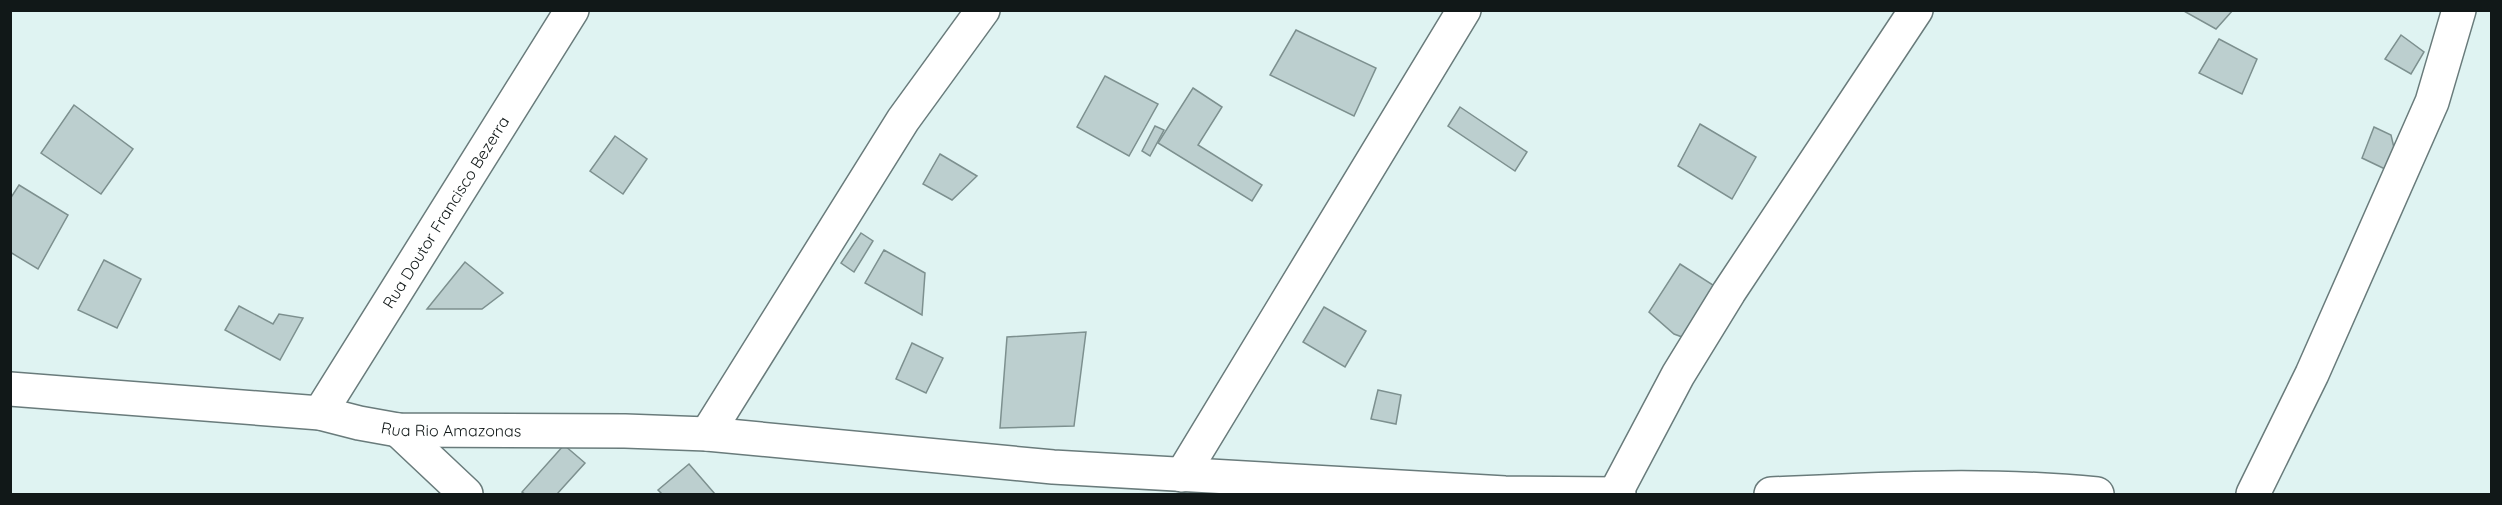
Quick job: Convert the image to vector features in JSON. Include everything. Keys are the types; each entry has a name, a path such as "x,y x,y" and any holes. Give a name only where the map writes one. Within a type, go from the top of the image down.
{"street":[{"name":"Rua Doutor Francisco Bezerra","path":"320,413 572,10"},
{"path":"707,434 903,120 983,10"},
{"path":"1182,475 1464,10"},
{"path":"1617,494 1678,375 1916,10"},
{"path":"2253,495 2312,374 2427,113 2459,10"},
{"name":"Rua Rio Amazonas","path":"10,389 320,413 398,430 625,431 707,434 1053,467 1505,493 1617,494"},
{"path":"398,430 456,491"},
{"path":"1772,495 1897,488 1995,487 2097,495"}],"building":[{"path":"2182,10 2233,10 2216,29"},
{"path":"1296,30 1376,68 1354,116 1270,75"},
{"path":"2401,35 2424,52 2411,74 2385,59"},
{"path":"2219,39 2257,59 2242,94 2199,73"},
{"path":"1105,76 1158,104 1129,156 1077,127"},
{"path":"1193,88 1222,107 1198,145 1262,185 1252,201 1158,143"},
{"path":"74,105 133,149 101,194 41,153"},
{"path":"1460,107 1527,152 1515,171 1448,126"},
{"path":"1700,124 1756,157 1732,199 1678,166"},
{"path":"1155,126 1164,130 1150,156 1142,151"},
{"path":"2374,127 2391,135 2396,156 2385,169 2362,158"},
{"path":"615,136 647,159 623,194 590,171"},
{"path":"940,154 977,176 952,200 923,184"},
{"path":"19,185 68,215 38,269 10,252 10,199"},
{"path":"861,233 873,241 854,272 841,263"},
{"path":"884,250 925,273 922,315 865,283"},
{"path":"104,260 141,279 117,328 78,310"},
{"path":"465,262 503,293 482,309 427,309"},
{"path":"1680,264 1713,285 1722,296 1693,341 1674,334 1649,312"},
{"path":"239,306 273,324 279,314 303,318 280,360 225,330"},
{"path":"1324,307 1366,331 1345,367 1303,342"},
{"path":"1086,332 1074,426 1000,428 1007,337"},
{"path":"912,343 943,358 926,393 896,379"},
{"path":"1378,390 1401,395 1396,424 1371,419"},
{"path":"564,445 585,463 557,494 525,494 522,492"},
{"path":"689,464 715,494 662,494 658,490"}]}
